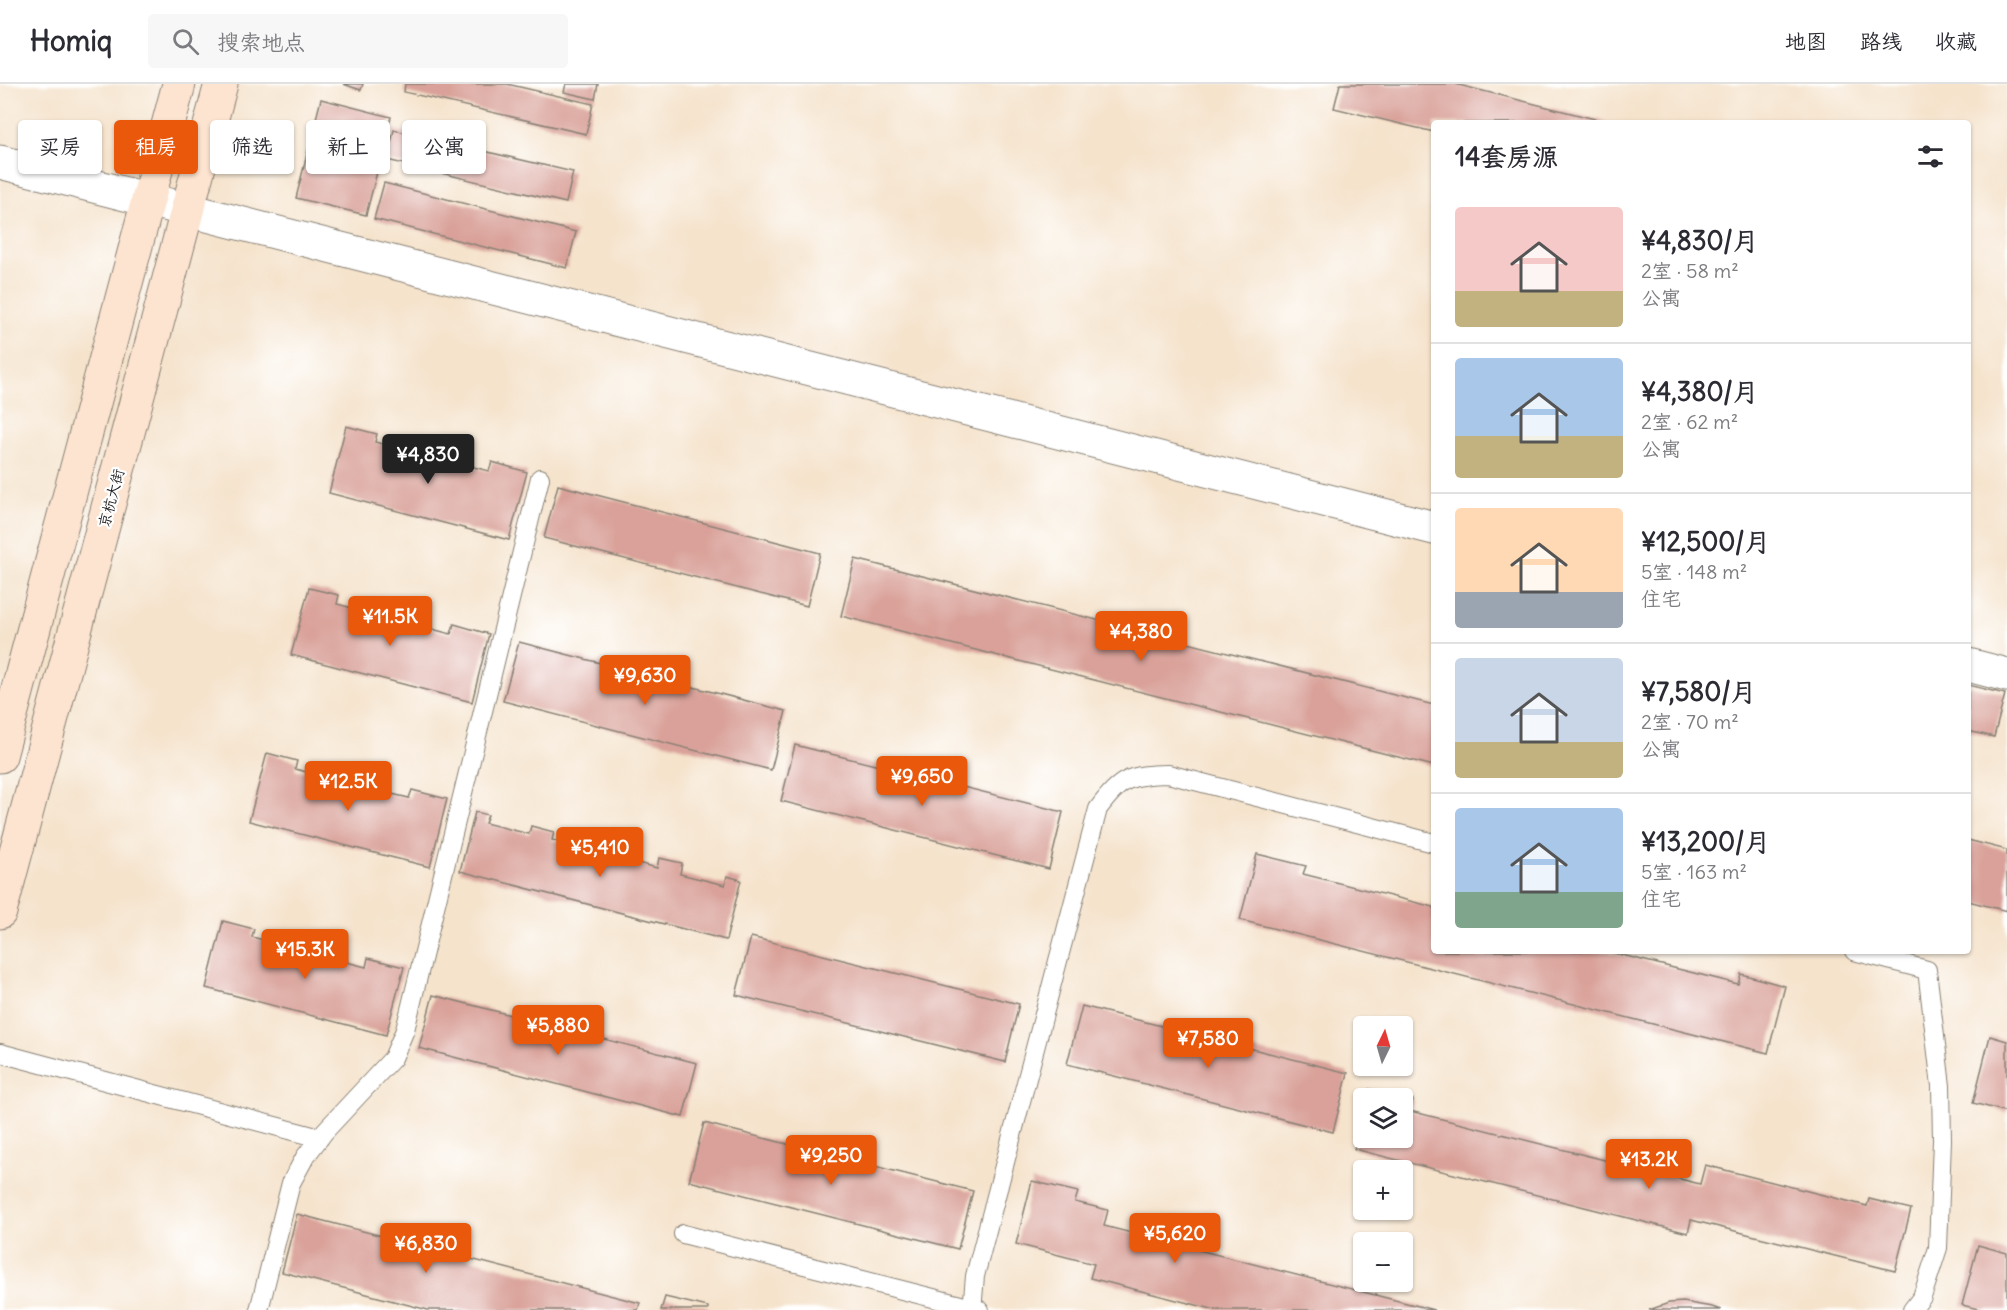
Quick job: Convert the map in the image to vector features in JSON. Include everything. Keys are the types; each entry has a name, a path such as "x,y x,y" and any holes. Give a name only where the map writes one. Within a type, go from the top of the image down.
{"main road":[{"path":"0,756 179,84"},
{"name":"京杭大街","path":"0,912 221,84"}],"street":[{"path":"0,162 1431,527"},
{"path":"1971,666 2007,675"}],"lane":[{"path":"259,1310 291,1183 305,1157 320,1138 393,1058 405,1030 540,478"},
{"path":"683,1234 974,1309 975,1276 1098,809 1114,788 1139,775 1168,774 1431,842"},
{"path":"1866,954 1927,970 1941,1086 1942,1140 1938,1248 1922,1297 1912,1310"},
{"path":"0,1053 320,1138"}],"building":[{"path":"343,84 363,84 361,90"},
{"path":"405,84 507,84 593,104 586,134 404,92"},
{"path":"566,84 598,84 595,99 564,92"},
{"path":"1340,84 1455,84 1599,120 1431,120 1431,131 1334,108"},
{"path":"321,99 391,117 390,121 316,120"},
{"path":"394,130 402,132 402,164 390,161"},
{"path":"486,152 573,172 566,203 445,174 486,174"},
{"path":"306,158 306,174 376,174 366,215 296,198"},
{"path":"384,183 576,232 567,268 374,219"},
{"path":"346,426 377,434 375,442 421,454 423,445 453,453 451,461 489,471 492,462 527,472 509,540 329,493"},
{"path":"558,485 820,553 807,606 544,538"},
{"path":"855,559 1431,704 1431,765 841,616"},
{"path":"309,588 339,595 337,604 383,616 386,607 415,614 413,624 451,634 454,624 489,634 472,702 291,655"},
{"path":"519,642 786,711 771,770 503,701"},
{"path":"1971,686 2005,694 1994,737 1971,732"},
{"path":"795,745 1063,812 1049,869 781,801"},
{"path":"267,753 297,761 295,769 341,781 344,772 373,780 371,789 409,798 412,790 447,799 430,867 249,821"},
{"path":"475,812 488,815 485,823 529,834 531,826 554,832 552,840 596,852 599,843 619,848 616,857 657,868 659,858 682,863 680,874 725,885 727,876 741,880 726,940 460,871"},
{"path":"1971,841 2007,850 2007,911 1971,902"},
{"path":"1257,854 1306,866 1303,874 1431,906 1431,954 1618,954 1738,984 1741,974 1785,986 1768,1053 1240,920"},
{"path":"223,921 254,929 252,937 298,949 300,940 330,947 327,957 366,967 368,958 404,967 386,1035 206,988"},
{"path":"751,937 1019,1004 1005,1062 736,995"},
{"path":"433,995 697,1063 683,1117 419,1048"},
{"path":"1082,1006 1348,1073 1333,1132 1067,1064"},
{"path":"1990,1036 2007,1041 2007,1112 1973,1103"},
{"path":"1413,1112 1700,1184 1705,1165 1867,1206 1869,1199 1911,1209 1895,1271 1691,1220 1688,1233 1413,1164 1413,1160 1398,1160 1354,1149 1413,1148"},
{"path":"704,1123 973,1191 958,1249 689,1181"},
{"path":"1032,1181 1078,1192 1075,1202 1108,1210 1104,1226 1353,1289 1353,1292 1363,1292 1434,1310 1216,1310 1090,1278 1094,1264 1016,1244"},
{"path":"297,1214 640,1303 638,1310 428,1310 282,1272"},
{"path":"1978,1245 2007,1253 2007,1310 1982,1310 1962,1305"},
{"path":"665,1297 708,1307 708,1310 661,1310"},
{"path":"1683,1302 1721,1310 1649,1310 1669,1303"}]}
